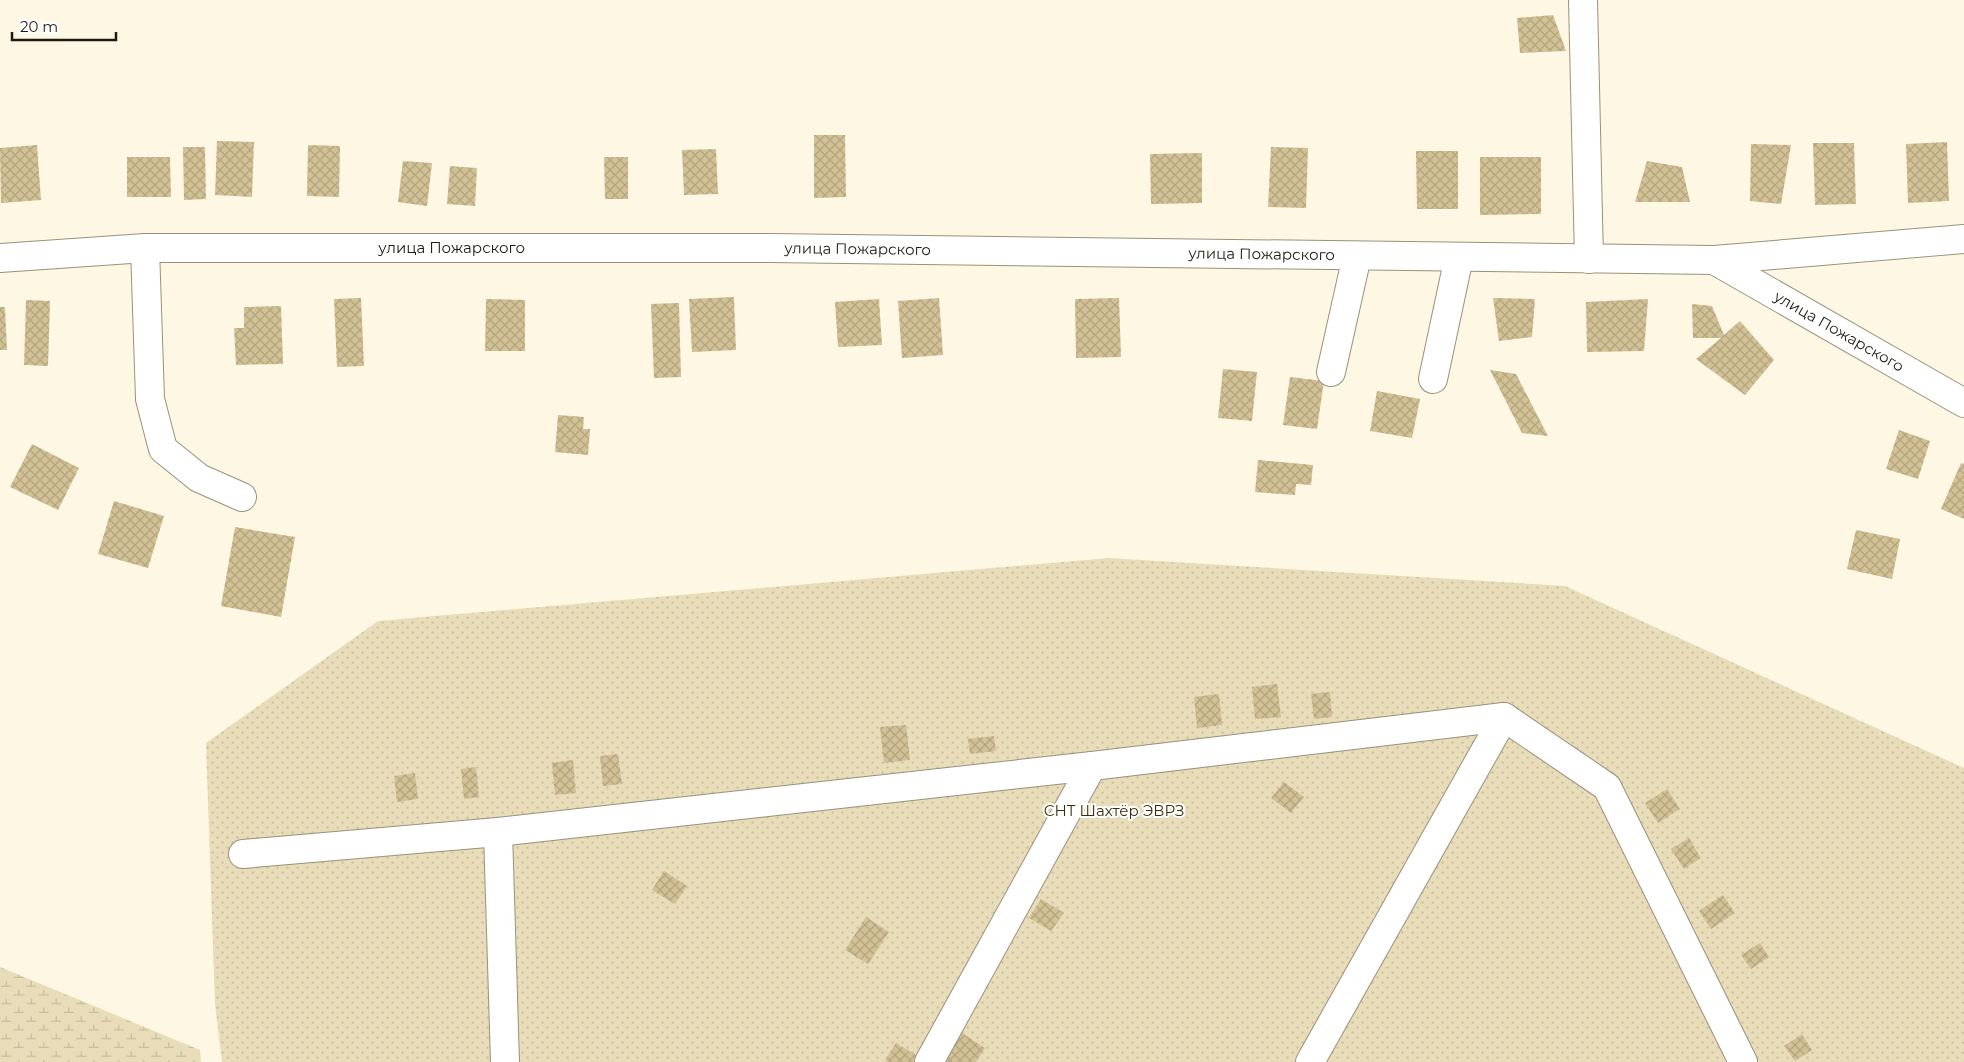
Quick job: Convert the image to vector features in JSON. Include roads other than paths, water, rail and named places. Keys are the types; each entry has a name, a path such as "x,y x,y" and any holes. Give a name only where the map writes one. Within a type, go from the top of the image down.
{"street":[{"path":"1583,0 1589,259"},
{"name":"улица Пожарского","path":"0,258 145,248 770,248 1714,260 1964,239"},
{"path":"145,248 150,399 164,449 199,478 242,497"},
{"path":"1331,372 1357,256"},
{"path":"1433,379 1460,258"},
{"name":"улица Пожарского","path":"1714,260 1964,403"},
{"path":"1310,1062 1504,717"},
{"path":"243,854 498,832 1092,766 1504,717 1607,787 1743,1062"},
{"path":"929,1062 1092,766"},
{"path":"498,832 504,1062"}],"park label":[{"name":"СНТ Шахтёр ЭВРЗ","path":"1114,811"}]}
